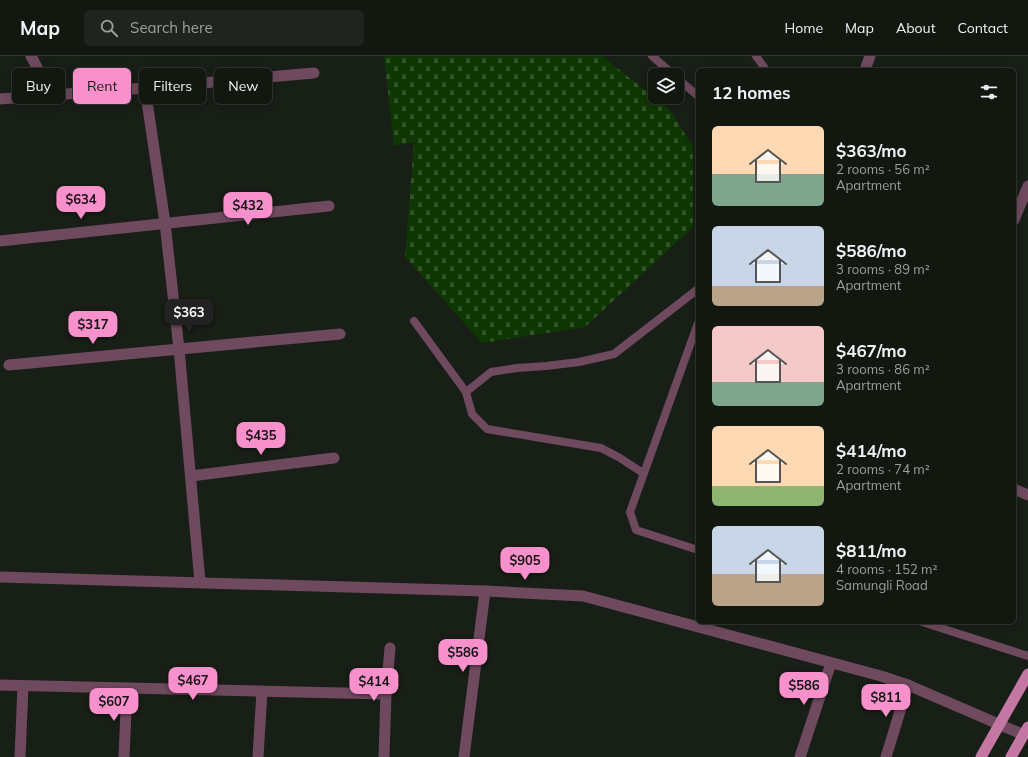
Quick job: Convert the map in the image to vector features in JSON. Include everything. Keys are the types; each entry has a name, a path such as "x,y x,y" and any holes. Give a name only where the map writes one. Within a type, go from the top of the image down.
{"main road":[{"path":"981,757 1028,674"},
{"path":"1011,757 1026,731"}],"street":[{"path":"30,56 37,68"},
{"path":"866,68 870,56"},
{"path":"206,82 314,72"},
{"path":"65,93 139,88"},
{"path":"0,99 12,98"},
{"path":"147,104 165,223 179,349 200,582"},
{"path":"1016,215 1028,186"},
{"path":"0,241 329,206"},
{"path":"9,365 340,334"},
{"path":"191,476 334,458"},
{"path":"1016,490 1028,495"},
{"path":"0,577 484,591 583,596 881,676 908,685 999,724 1026,731"},
{"path":"464,757 484,591"},
{"path":"384,757 386,694 390,648"},
{"path":"800,757 831,663"},
{"path":"0,685 386,694"},
{"path":"886,757 908,685"},
{"path":"20,757 23,686"},
{"path":"124,757 127,688"},
{"path":"258,757 262,691"}],"lane":[{"path":"652,56 666,68"},
{"path":"756,56 765,68"},
{"path":"684,84 696,94"},
{"path":"466,392 491,372 579,362 614,354 696,291"},
{"path":"414,321 466,392 472,414 487,429 601,448 643,473"},
{"path":"696,328 630,512 636,530 696,549"},
{"path":"928,624 1028,656"}],"green space":[{"path":"384,56 602,56 648,93 648,104 662,104 670,110 693,147 693,227 585,327 482,343 405,257 414,142 394,146"}]}
